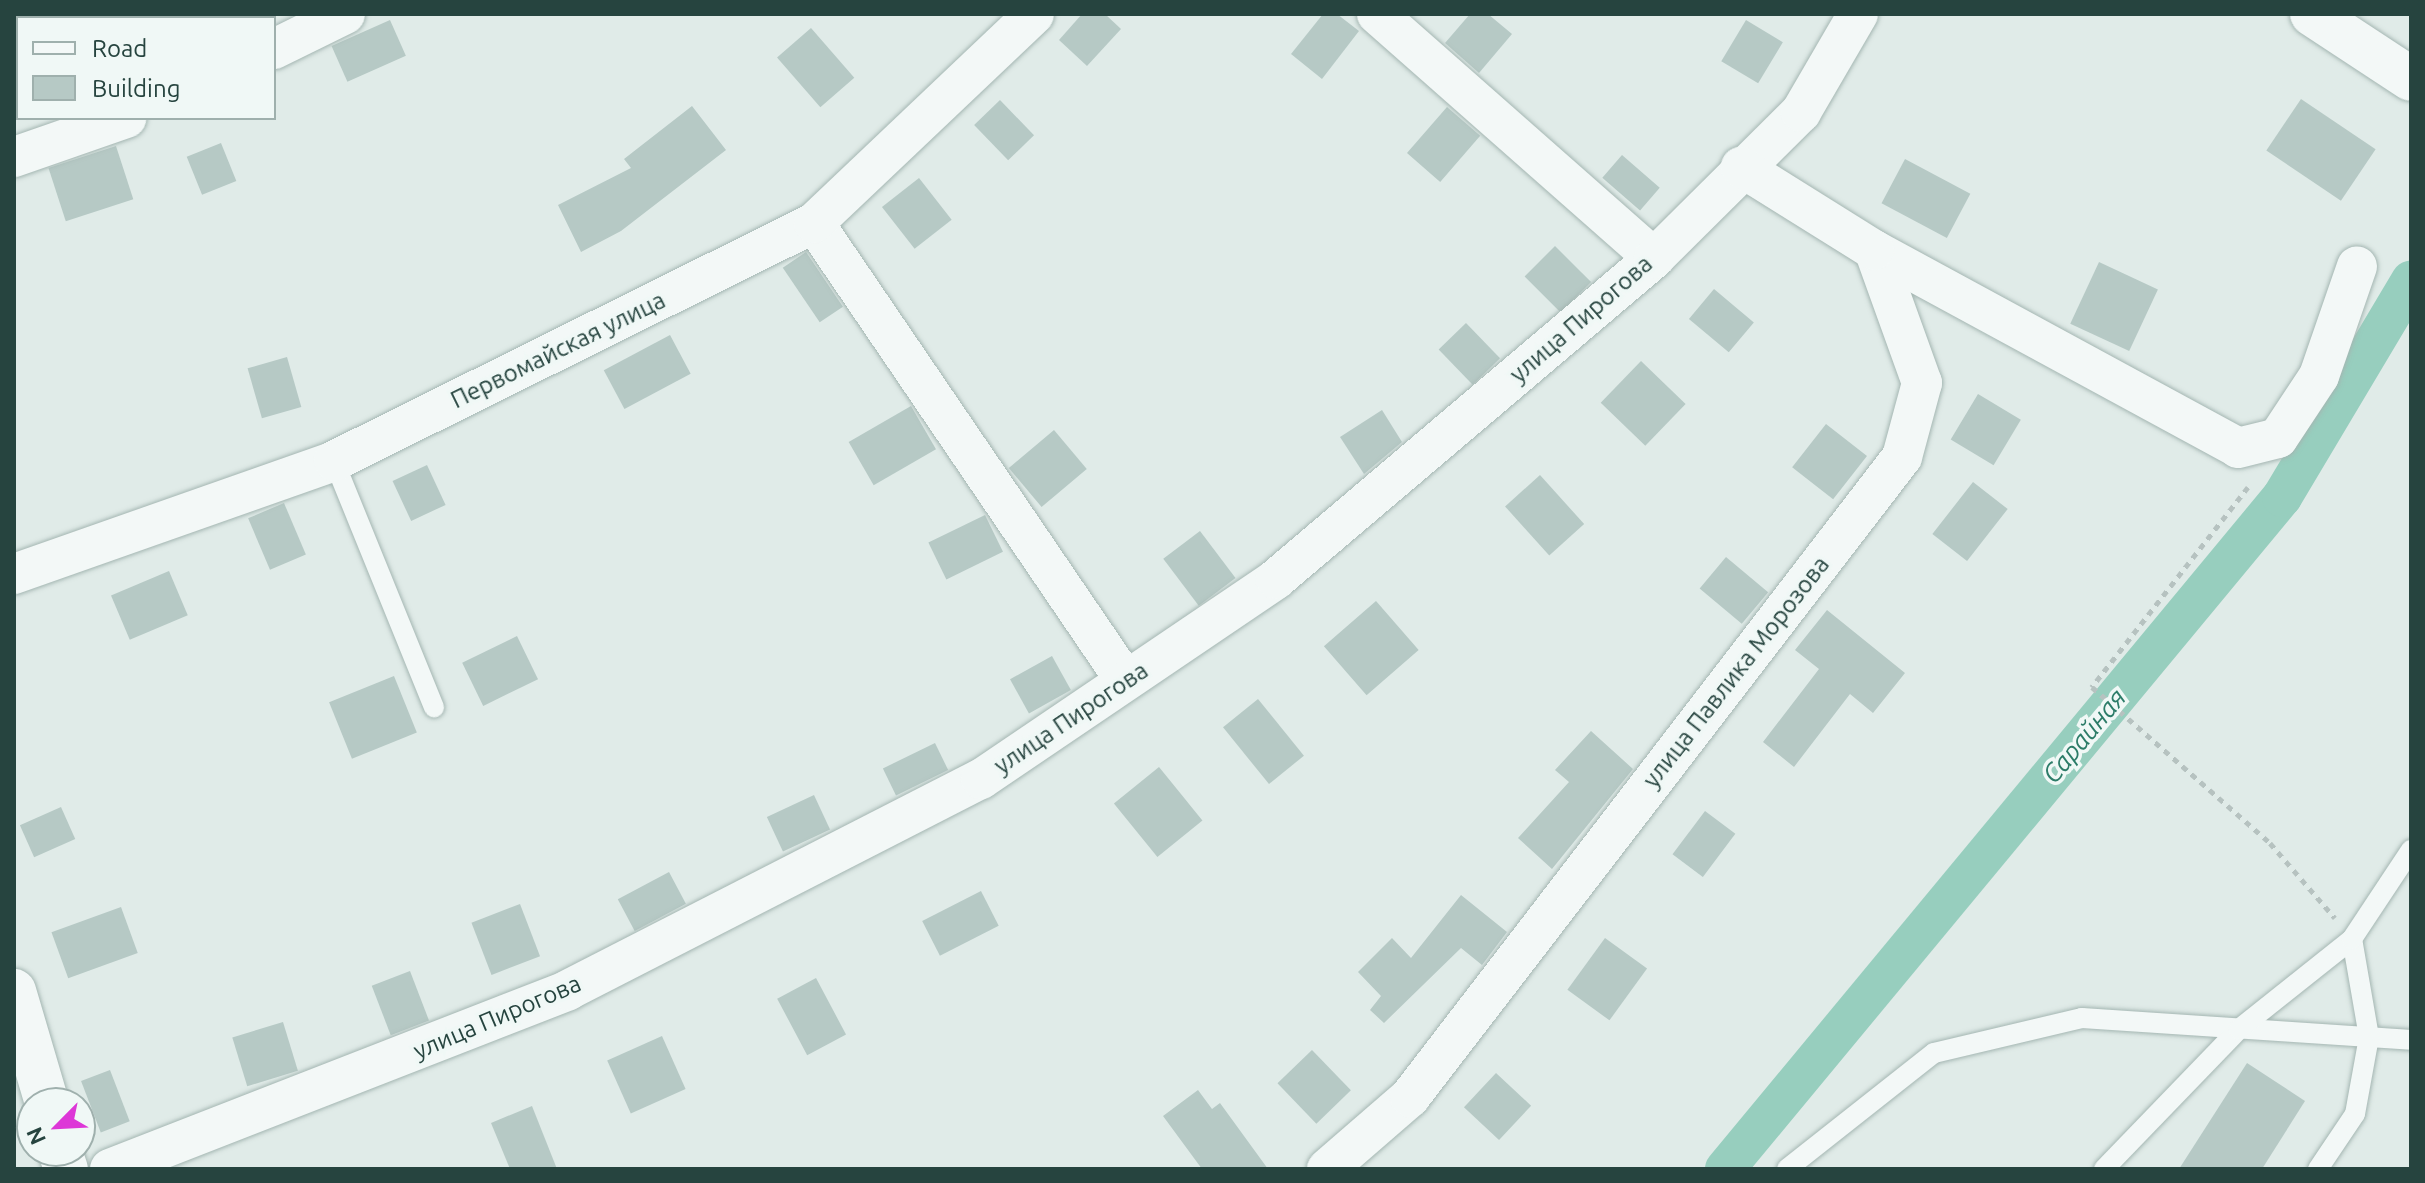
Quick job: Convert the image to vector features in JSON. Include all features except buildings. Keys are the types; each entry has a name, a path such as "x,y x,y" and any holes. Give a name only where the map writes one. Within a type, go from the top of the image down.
{"street":[{"path":"276,48 345,14"},
{"name":"Первомайская улица","path":"14,574 334,461 814,223 1034,14"},
{"path":"1377,14 1654,258"},
{"name":"улица Пирогова","path":"110,1169 568,990 981,779 1276,579 1654,258 1741,167 1801,112 1858,14"},
{"path":"2322,20 2411,79"},
{"path":"14,157 120,120"},
{"path":"1741,167 1874,250 2238,448 2278,438 2319,376 2357,266"},
{"path":"814,223 1125,680"},
{"name":"улица Павлика Морозова","path":"1327,1169 1410,1097 1902,457 1922,383 1874,250"},
{"path":"14,991 42,1087"}],"lane":[{"path":"334,461 434,707"},
{"path":"2104,1169 2239,1029 2352,939 2411,850"},
{"path":"2318,1169 2355,1114 2369,1037 2352,939"},
{"path":"1787,1169 1934,1053 2082,1018 2411,1040"}],"path":[{"path":"2278,438 2248,486 2092,687 2270,843 2352,939"}],"waterway":[{"name":"Сарайная","path":"1725,1169 2282,497 2411,281"}]}
